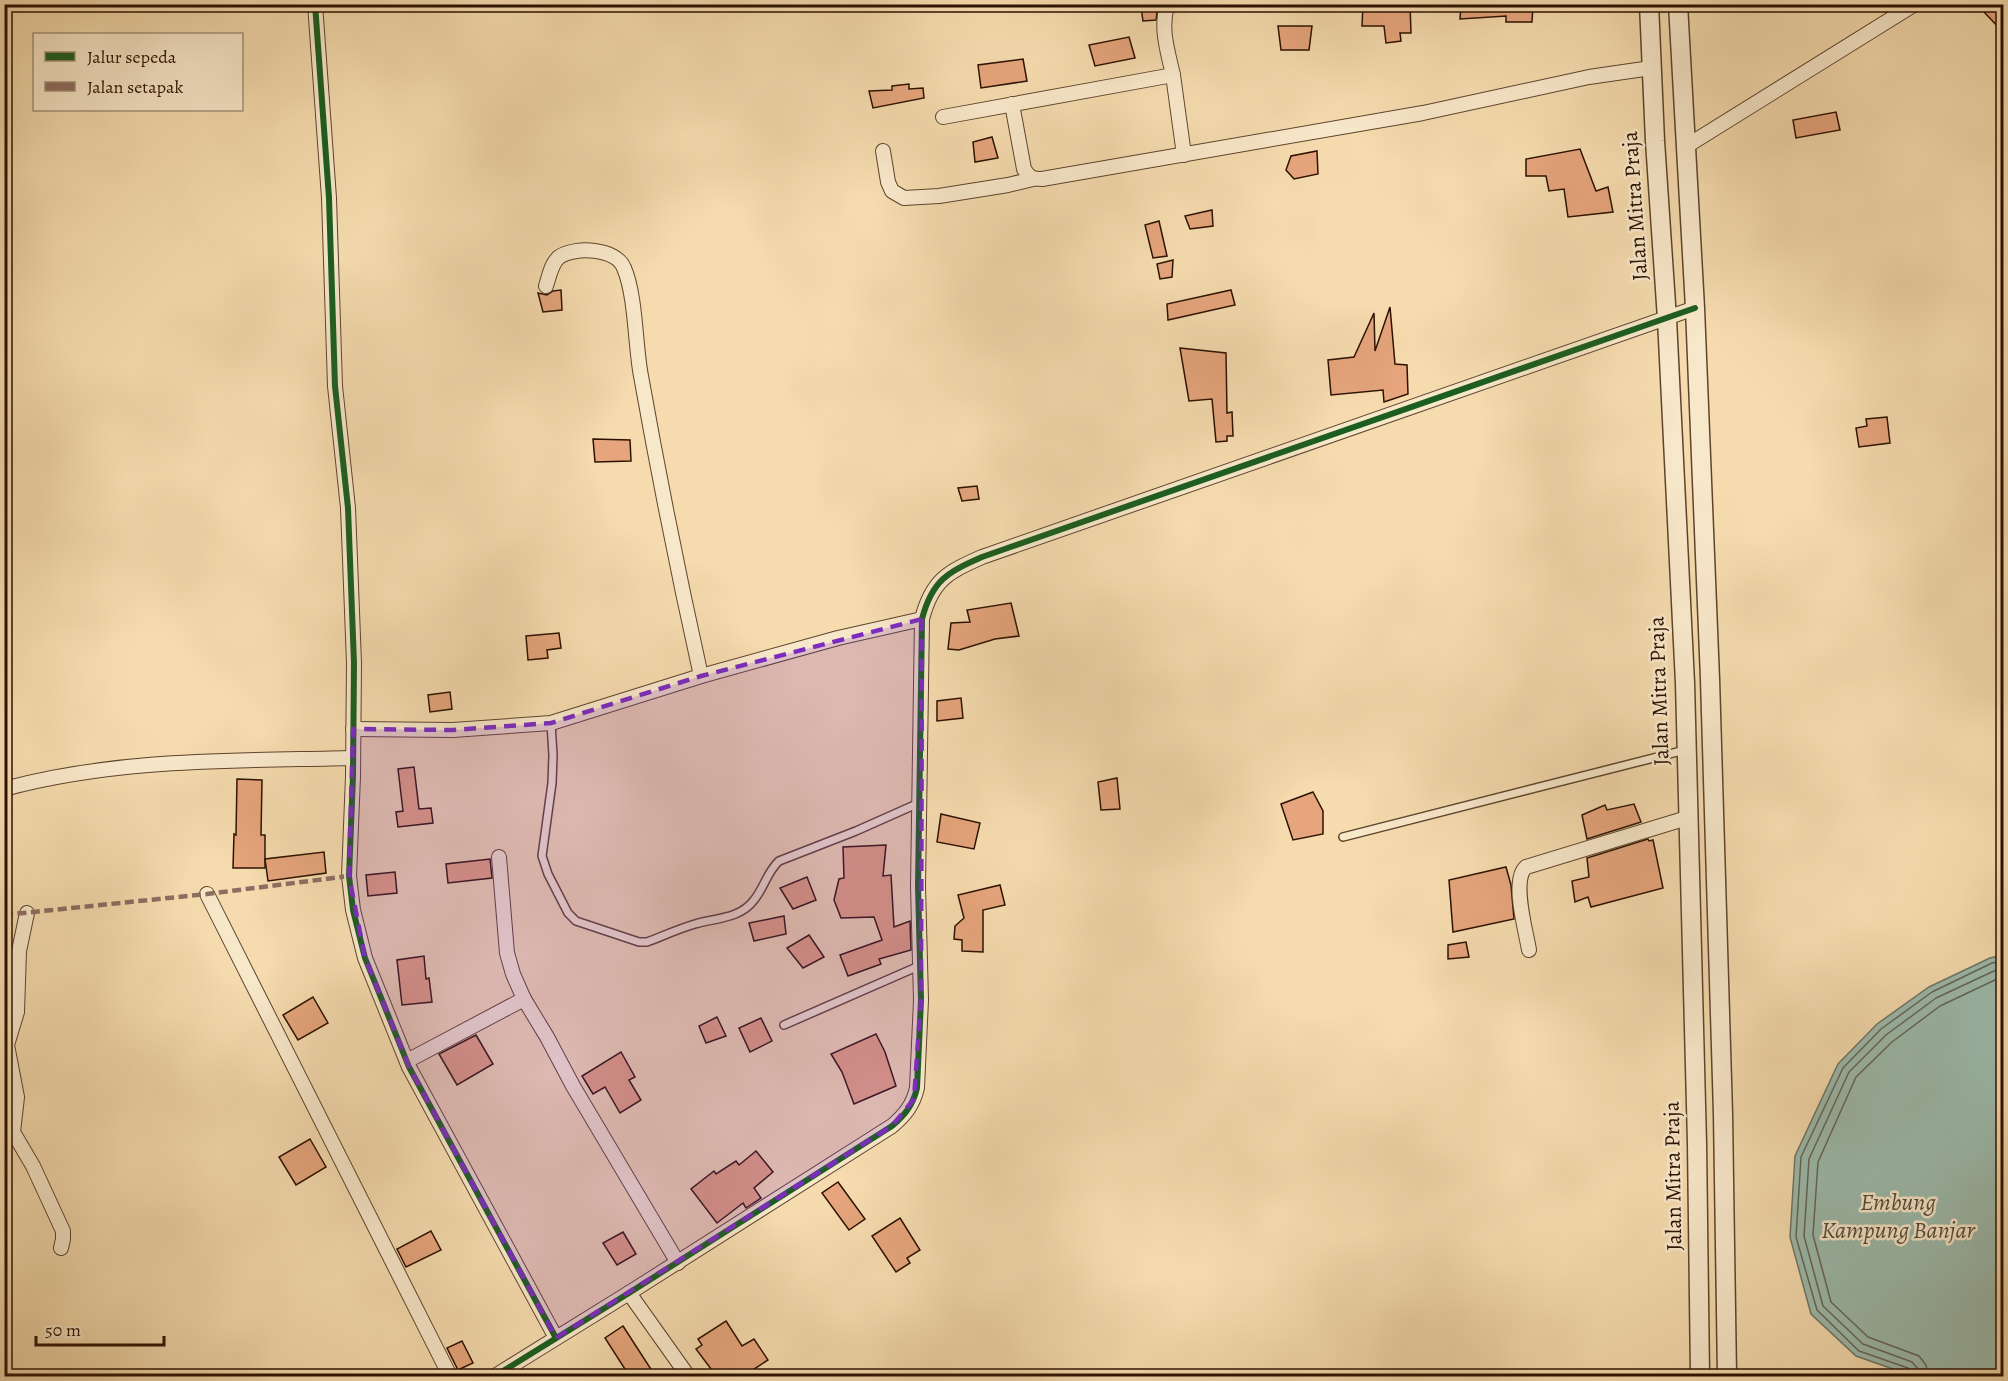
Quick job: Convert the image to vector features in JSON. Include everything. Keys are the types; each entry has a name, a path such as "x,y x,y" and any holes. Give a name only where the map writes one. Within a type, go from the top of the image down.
{"street":[{"path":"315,4 329,198 335,386 348,508 354,663 349,876 353,910 365,958 407,1061 556,1338"},
{"path":"1171,4 1167,6 1164,16 1165,39 1173,75 1184,155"},
{"name":"Jalan Mitra Praja","path":"1648,4 1667,319 1685,683 1697,1143 1700,1377"},
{"path":"1678,4 1684,147 1695,308 1710,679 1722,1078 1727,1377"},
{"path":"1684,147 1915,4"},
{"path":"883,151 888,183 892,191 904,198 939,196 1423,113 1589,77 1651,68"},
{"path":"943,117 1173,75"},
{"path":"1012,104 1024,169 1033,179"},
{"path":"546,286 555,261 561,256 575,252 603,251 616,258 624,267 629,288 638,361 672,544 701,676"},
{"path":"495,1377 892,1126 902,1117 914,1099 921,1000 919,803 922,619 926,602 942,578 956,568 982,557 1695,308"},
{"path":"353,729 453,730 551,723 701,676 838,638 922,619"},
{"path":"4,789 65,774 95,770 194,762 353,758"},
{"path":"1529,950 1519,888 1519,877 1526,867 1687,818"},
{"path":"499,857 507,953 524,999 678,1263"},
{"path":"207,894 450,1377"},
{"path":"27,913 19,951 17,1012 7,1045 16,1091 13,1132 33,1166 63,1231 61,1248"},
{"path":"407,1061 524,999"},
{"path":"629,1293 688,1377"}],"lane":[{"path":"551,723 554,754 542,856 548,874 568,913 576,921 639,942 647,942 694,924 724,919 737,913 753,902 778,861 856,831 919,803"},
{"path":"1343,837 1685,750"},
{"path":"784,1025 919,966"},
{"path":"514,1364 522,1377"}],"highlighted area":[{"path":"922,619 921,1000 914,1099 892,1126 556,1338 409,1067 365,958 349,876 353,729 453,730 551,723 701,676"}],"water":[{"name":"Embung Kampung Banjar","path":"2003,955 2003,1376 1913,1376 1856,1356 1811,1314 1790,1237 1795,1156 1838,1064 1877,1024 1929,987 1990,958"}],"building":[{"path":"1363,4 1410,4 1411,33 1400,33 1401,41 1386,43 1384,26 1362,26"},
{"path":"1461,4 1533,4 1532,22 1506,22 1506,16 1460,19"},
{"path":"1991,4 1997,4 2004,11 2004,33 1984,12"},
{"path":"1158,6 1156,20 1143,21 1141,7"},
{"path":"1278,26 1312,26 1309,50 1281,50"},
{"path":"1129,37 1135,58 1095,66 1089,45"},
{"path":"1023,59 1027,81 981,88 978,65"},
{"path":"909,84 909,89 923,88 924,98 873,108 869,91 892,90 892,86"},
{"path":"1836,112 1840,130 1796,138 1793,120"},
{"path":"992,137 998,158 975,162 973,142"},
{"path":"1580,149 1596,191 1608,187 1613,212 1568,217 1564,189 1549,191 1546,176 1526,176 1526,159"},
{"path":"1317,151 1318,174 1294,179 1286,170 1291,156"},
{"path":"1212,210 1213,226 1190,229 1185,216"},
{"path":"1159,221 1167,256 1153,258 1145,225"},
{"path":"1173,260 1172,277 1160,279 1157,264"},
{"path":"561,290 562,310 543,312 538,293 547,295"},
{"path":"1231,290 1235,305 1168,320 1167,304"},
{"path":"1390,307 1395,364 1407,365 1408,394 1384,402 1383,390 1331,395 1328,360 1354,357 1374,313 1375,351"},
{"path":"1180,348 1226,353 1227,413 1232,412 1233,436 1227,436 1227,441 1216,442 1212,399 1189,401"},
{"path":"1887,417 1890,443 1859,447 1856,428 1867,426 1866,419"},
{"path":"593,439 630,440 631,461 595,462"},
{"path":"977,486 979,499 962,501 958,488"},
{"path":"1011,603 1019,636 995,639 959,650 948,649 951,623 970,622 967,610"},
{"path":"559,633 561,648 547,650 548,658 528,660 526,636"},
{"path":"450,692 452,709 430,712 428,695"},
{"path":"961,698 963,718 937,721 937,701"},
{"path":"414,767 419,809 431,808 433,823 398,827 396,812 403,811 398,769"},
{"path":"1117,778 1120,809 1101,810 1098,782"},
{"path":"237,779 262,780 261,835 265,835 265,868 233,868"},
{"path":"1313,792 1323,811 1323,834 1293,840 1281,804"},
{"path":"1634,804 1641,822 1587,839 1582,815 1605,805 1607,810"},
{"path":"941,814 980,823 974,849 937,842"},
{"path":"1648,839 1653,840 1663,888 1591,907 1588,897 1575,902 1572,881 1589,877 1587,858"},
{"path":"886,845 883,876 891,875 894,927 910,921 911,950 879,959 881,964 848,976 840,955 882,940 874,917 841,918 834,900 839,879 844,878 843,847"},
{"path":"324,852 326,873 268,881 265,859"},
{"path":"490,859 492,878 448,883 446,864"},
{"path":"1506,867 1511,885 1514,919 1453,932 1449,880"},
{"path":"395,872 397,893 368,896 366,875"},
{"path":"807,877 816,900 793,909 780,888"},
{"path":"1000,885 1005,905 983,910 983,952 962,951 962,940 954,939 955,926 964,918 958,895"},
{"path":"784,916 786,934 754,941 749,923"},
{"path":"809,935 824,957 803,968 787,948"},
{"path":"1466,942 1469,957 1448,959 1448,945"},
{"path":"424,956 426,979 429,978 432,1002 402,1005 397,960"},
{"path":"313,997 328,1023 298,1040 283,1015"},
{"path":"717,1017 726,1036 706,1043 699,1026"},
{"path":"761,1018 772,1041 750,1052 739,1028"},
{"path":"876,1034 885,1052 896,1086 854,1104 842,1072 831,1054"},
{"path":"476,1035 493,1064 457,1085 439,1054"},
{"path":"621,1052 635,1077 629,1080 641,1100 620,1113 605,1087 593,1094 582,1076"},
{"path":"310,1139 326,1167 296,1185 279,1157"},
{"path":"756,1151 773,1172 754,1188 761,1198 746,1208 743,1203 717,1223 691,1189 714,1171 716,1174 736,1161 739,1165"},
{"path":"838,1182 865,1219 849,1230 822,1193"},
{"path":"900,1218 920,1250 907,1258 910,1263 896,1272 872,1236"},
{"path":"431,1231 441,1250 406,1267 397,1249"},
{"path":"623,1232 636,1254 617,1265 603,1243"},
{"path":"726,1321 742,1346 754,1339 768,1360 742,1377 717,1377 696,1349 702,1345 698,1339"},
{"path":"623,1326 656,1377 630,1377 605,1338"},
{"path":"462,1341 473,1363 458,1370 447,1348"}],"marked path":[{"path":"4,915 207,894 349,876"}],"cycle path":[{"path":"315,4 329,198 335,386 348,508 354,663 349,876 353,910 365,958 409,1067 556,1338"},
{"path":"495,1376 892,1126 911,1105 917,1088 921,1000 918,886 922,619 931,595 943,579 982,557 1695,308"}]}
